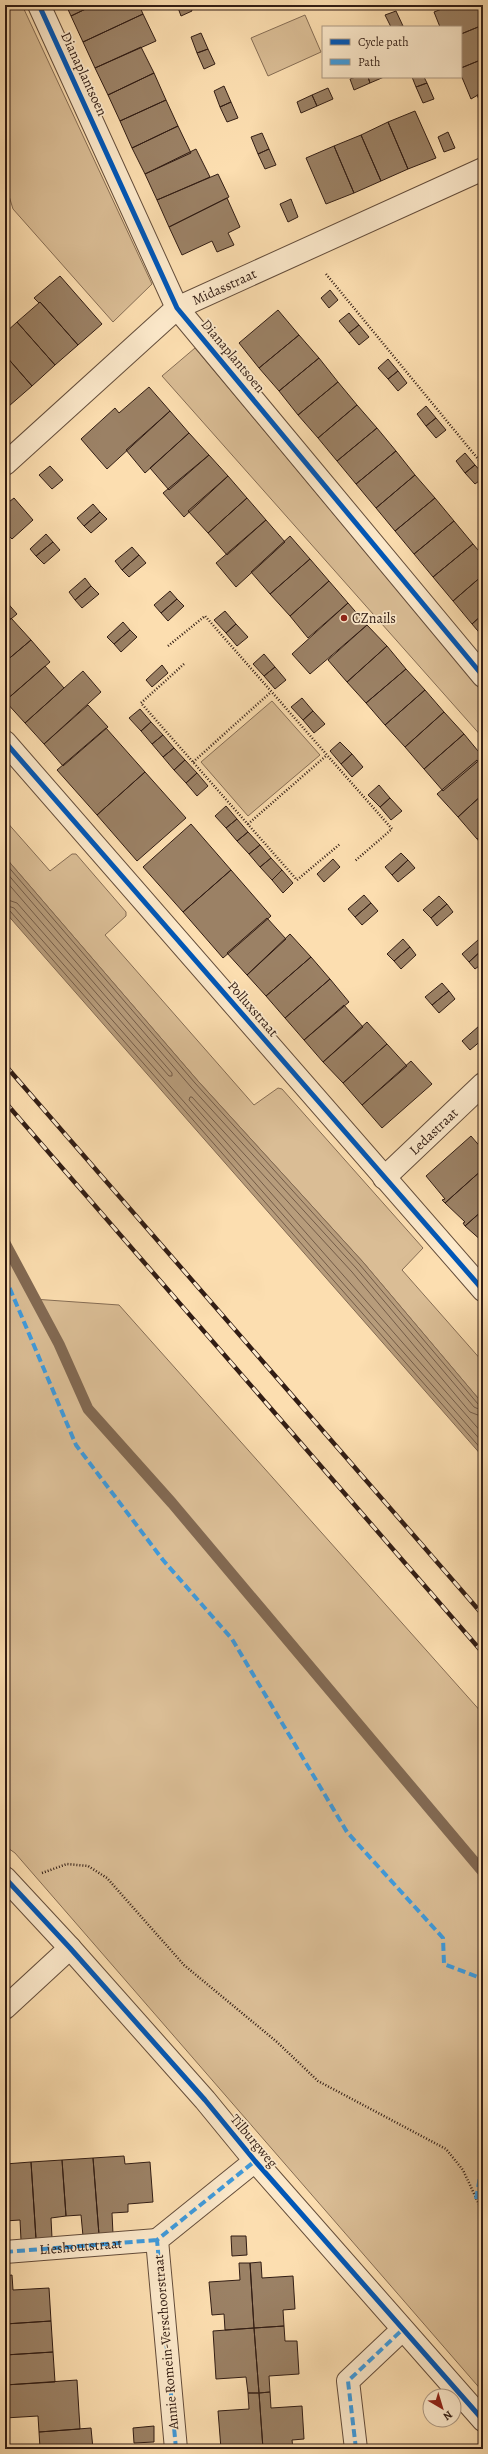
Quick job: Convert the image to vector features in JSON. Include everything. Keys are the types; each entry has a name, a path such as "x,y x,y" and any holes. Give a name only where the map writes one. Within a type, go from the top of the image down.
{"street":[{"name":"Dianaplantsoen","path":"39,5 177,308 483,676"},
{"name":"Midasstraat","path":"5,464 177,308 483,169"},
{"name":"Polluxstraat","path":"5,742 483,1290"},
{"name":"Ledastraat","path":"384,1178 483,1084"},
{"name":"Tilburgweg","path":"8,1881 70,1948 205,2100 255,2161 402,2330 483,2420"},
{"path":"5,2008 70,1948"},
{"name":"Annie Romein-Verschoorstraat","path":"176,2449 157,2240 255,2161"},
{"name":"Lieshoutstraat","path":"5,2252 157,2240"},
{"path":"356,2449 348,2382 402,2330"}],"path":[{"path":"5,214 9,211"},
{"path":"313,245 328,277 483,466"},
{"path":"168,646 205,616 392,829 355,861"},
{"path":"184,664 141,703 297,880 340,844"},
{"path":"193,762 271,692"},
{"path":"248,824 327,755"},
{"path":"8,1881 68,1864 88,1866 107,1878 184,1965 277,2042 318,2081 446,2149 463,2170 483,2213"}],"shaded area":[{"path":"5,5 22,5 152,284 113,322 13,209 5,183"},
{"path":"305,15 321,52 268,76 251,38"},
{"path":"195,348 483,693 483,738 162,376"},
{"path":"272,701 320,755 248,816 201,762"},
{"path":"5,820 50,871 72,854 76,854 126,912 126,916 105,935 254,1105 278,1088 282,1089 423,1248 402,1270 483,1362 483,1404 363,1262 198,1081 5,857"},
{"path":"5,1248 33,1299 119,1305 483,1714 483,2392 15,1853 5,1846"}],"water":[{"path":"5,857 198,1081 363,1262 483,1404 483,1457 5,912"}],"building":[{"path":"66,5 94,5 71,16"},
{"path":"94,5 139,5 143,14 83,42 71,16"},
{"path":"177,5 190,5 192,11 181,16"},
{"path":"452,5 483,5 483,25 462,34 462,26 440,26 434,12"},
{"path":"396,11 403,26 390,26 385,15"},
{"path":"143,14 156,41 95,68 83,42"},
{"path":"483,25 483,59 462,68 462,34"},
{"path":"201,33 208,49 197,53 191,37"},
{"path":"141,47 154,73 108,95 95,68"},
{"path":"208,49 215,64 204,69 197,53"},
{"path":"483,59 483,92 471,99 462,77 462,68"},
{"path":"154,73 166,100 120,121 108,95"},
{"path":"368,78 370,83 354,90 350,79"},
{"path":"368,78 382,78 370,83"},
{"path":"412,78 424,78 427,83 416,87"},
{"path":"427,83 434,99 423,103 416,87"},
{"path":"224,86 231,102 220,107 214,91"},
{"path":"328,88 333,99 317,106 312,95"},
{"path":"483,92 483,109 477,95"},
{"path":"312,95 317,106 301,113 297,102"},
{"path":"166,100 178,126 132,148 120,121"},
{"path":"231,102 238,118 227,122 220,107"},
{"path":"415,111 436,158 408,169 388,122"},
{"path":"388,122 408,169 381,181 361,135"},
{"path":"178,126 191,153 145,174 132,148"},
{"path":"448,132 455,148 444,152 438,137"},
{"path":"262,133 269,149 258,154 251,137"},
{"path":"361,135 381,181 354,193 334,146"},
{"path":"334,146 354,193 326,204 306,158"},
{"path":"196,149 210,177 157,200 145,174"},
{"path":"269,149 276,165 265,169 258,154"},
{"path":"218,174 229,197 169,227 157,200"},
{"path":"227,198 240,227 228,233 234,245 217,252 212,241 182,255 169,227"},
{"path":"291,199 298,217 288,222 280,204"},
{"path":"60,276 102,324 78,345 40,302 39,303 34,298"},
{"path":"330,290 338,300 329,308 321,298"},
{"path":"40,302 78,345 55,365 17,322"},
{"path":"278,310 299,335 259,368 239,343"},
{"path":"349,313 359,325 349,333 339,321"},
{"path":"17,322 55,365 32,386 5,355 5,333"},
{"path":"359,325 369,337 359,345 349,333"},
{"path":"299,335 319,358 279,391 259,368"},
{"path":"5,355 32,386 9,406 5,402"},
{"path":"319,358 338,382 298,415 279,391"},
{"path":"388,359 398,371 388,379 378,368"},
{"path":"398,371 407,383 398,391 388,379"},
{"path":"338,382 357,405 318,438 298,415"},
{"path":"149,387 170,411 107,469 81,439 115,408 119,413"},
{"path":"357,405 377,428 337,461 318,438"},
{"path":"426,406 436,418 426,426 417,414"},
{"path":"170,411 189,433 145,473 126,450"},
{"path":"436,418 446,430 436,438 426,426"},
{"path":"377,428 396,451 356,484 337,461"},
{"path":"189,433 209,455 169,490 150,468"},
{"path":"396,451 415,475 376,508 356,484"},
{"path":"465,453 475,465 465,473 456,461"},
{"path":"209,455 228,476 184,517 163,493"},
{"path":"475,465 483,474 483,478 475,484 465,473"},
{"path":"50,466 63,480 52,489 39,475"},
{"path":"415,475 435,498 395,531 376,508"},
{"path":"228,476 247,498 208,533 188,511"},
{"path":"14,498 33,520 12,539 5,532 5,505"},
{"path":"247,498 266,520 227,555 208,533"},
{"path":"435,498 454,521 414,554 395,531"},
{"path":"93,504 100,512 84,526 77,518"},
{"path":"100,512 107,519 91,533 84,526"},
{"path":"266,520 285,542 236,587 216,563"},
{"path":"454,521 473,544 433,577 414,554"},
{"path":"46,534 53,542 36,556 30,549"},
{"path":"290,536 310,559 270,594 251,572"},
{"path":"53,542 60,550 44,564 36,556"},
{"path":"473,544 483,556 483,575 453,601 433,577"},
{"path":"132,547 139,555 122,570 115,561"},
{"path":"139,555 146,563 129,577 122,570"},
{"path":"310,559 329,581 290,616 270,594"},
{"path":"483,575 483,614 472,624 453,601"},
{"path":"85,578 91,586 75,600 69,592"},
{"path":"329,581 348,603 308,638 290,616"},
{"path":"91,586 99,594 82,608 75,600"},
{"path":"170,591 177,599 161,613 154,605"},
{"path":"177,599 184,606 168,621 161,613"},
{"path":"5,600 17,614 5,624"},
{"path":"348,603 367,625 310,674 292,654"},
{"path":"225,611 236,624 226,633 214,620"},
{"path":"483,614 483,637 472,624"},
{"path":"11,618 31,640 5,662 5,624"},
{"path":"123,622 130,630 114,644 107,637"},
{"path":"236,624 248,637 237,646 226,633"},
{"path":"367,625 387,646 347,682 328,660"},
{"path":"130,630 137,637 121,652 114,644"},
{"path":"31,640 50,662 5,701 5,662"},
{"path":"387,646 406,669 366,703 347,682"},
{"path":"264,654 275,667 264,676 253,664"},
{"path":"162,665 168,673 152,687 146,680"},
{"path":"45,666 64,688 25,723 5,701"},
{"path":"275,667 286,680 275,689 264,676"},
{"path":"406,669 425,690 385,725 366,703"},
{"path":"83,671 101,692 44,744 25,723"},
{"path":"425,690 444,712 405,747 385,725"},
{"path":"302,698 313,711 303,720 291,707"},
{"path":"88,705 108,727 63,766 44,744"},
{"path":"140,709 151,722 141,731 129,718"},
{"path":"313,711 325,724 314,733 303,720"},
{"path":"444,712 464,734 424,769 405,747"},
{"path":"151,722 163,735 152,744 141,731"},
{"path":"106,728 145,772 97,815 57,770"},
{"path":"464,734 483,757 443,791 424,769"},
{"path":"163,735 174,748 163,757 152,744"},
{"path":"340,742 352,754 341,764 330,751"},
{"path":"174,748 185,760 174,770 163,757"},
{"path":"352,754 363,767 352,777 341,764"},
{"path":"185,760 197,773 186,783 174,770"},
{"path":"477,760 483,766 483,794 458,817 437,794"},
{"path":"145,772 186,818 137,861 97,815"},
{"path":"197,773 208,786 197,796 186,783"},
{"path":"379,785 390,798 380,807 368,795"},
{"path":"483,794 483,833 477,839 458,817"},
{"path":"390,798 402,811 391,820 380,807"},
{"path":"226,806 237,819 226,828 215,816"},
{"path":"237,819 248,832 237,841 226,828"},
{"path":"191,824 231,870 183,912 143,867"},
{"path":"248,832 260,845 249,854 237,841"},
{"path":"483,833 483,846 477,839"},
{"path":"260,845 271,858 260,867 249,854"},
{"path":"401,853 408,860 392,875 385,867"},
{"path":"271,858 282,870 272,880 260,867"},
{"path":"333,859 340,867 324,882 317,874"},
{"path":"408,860 415,868 398,882 392,875"},
{"path":"231,870 271,916 223,958 183,912"},
{"path":"282,870 293,883 283,893 272,880"},
{"path":"364,895 371,903 355,917 348,909"},
{"path":"439,896 447,904 431,918 423,910"},
{"path":"371,903 378,911 362,925 355,917"},
{"path":"447,904 453,912 437,926 431,918"},
{"path":"267,918 286,939 247,975 227,953"},
{"path":"290,934 311,957 266,996 247,975"},
{"path":"403,939 410,947 394,961 387,954"},
{"path":"478,940 483,949 469,962 462,954"},
{"path":"410,947 416,955 401,969 394,961"},
{"path":"483,949 483,963 475,969 469,962"},
{"path":"311,957 330,979 285,1018 266,996"},
{"path":"330,979 349,1002 304,1040 285,1018"},
{"path":"442,983 449,991 432,1005 425,997"},
{"path":"449,991 455,999 439,1013 432,1005"},
{"path":"344,1005 363,1027 323,1062 304,1040"},
{"path":"367,1022 387,1044 343,1083 323,1062"},
{"path":"479,1026 483,1031 483,1039 470,1050 462,1041"},
{"path":"387,1044 407,1066 362,1105 343,1083"},
{"path":"411,1061 432,1084 382,1128 362,1105"},
{"path":"471,1136 483,1150 483,1169 445,1203 442,1200 445,1199 426,1176"},
{"path":"483,1169 483,1210 465,1226 463,1223 465,1222 445,1203"},
{"path":"483,1210 483,1242 465,1226"},
{"path":"124,2156 125,2164 150,2162 153,2202 128,2204 128,2212 112,2213 113,2234 99,2235 93,2158"},
{"path":"93,2158 99,2235 83,2236 81,2215 66,2216 62,2160"},
{"path":"62,2160 66,2216 51,2218 52,2238 36,2239 31,2162"},
{"path":"31,2162 36,2239 21,2240 20,2220 5,2221 5,2164"},
{"path":"231,2236 246,2236 247,2255 232,2256"},
{"path":"261,2262 262,2278 293,2276 295,2309 283,2310 284,2326 254,2328 250,2263"},
{"path":"239,2263 250,2263 254,2328 225,2330 224,2314 212,2315 209,2282 240,2280"},
{"path":"12,2275 13,2290 49,2288 51,2321 5,2324 5,2276"},
{"path":"51,2321 53,2352 5,2355 5,2324"},
{"path":"284,2326 285,2341 297,2341 299,2374 269,2376 270,2392 259,2393 254,2328"},
{"path":"254,2328 259,2393 248,2393 246,2377 216,2379 213,2331"},
{"path":"53,2352 55,2382 5,2385 5,2355"},
{"path":"77,2380 80,2429 39,2432 38,2416 5,2418 5,2385"},
{"path":"270,2392 271,2408 302,2406 304,2439 292,2440 293,2449 263,2449 259,2393"},
{"path":"248,2393 259,2393 263,2449 221,2449 218,2411 249,2409"},
{"path":"154,2426 154,2442 134,2443 133,2428"},
{"path":"91,2428 93,2449 29,2449 40,2448 39,2432"}],"waterway":[{"path":"5,1243 59,1344 88,1409 172,1503 483,1872"}],"railway":[{"path":"5,1065 483,1615"},
{"path":"5,1102 483,1653"}],"marked path":[{"path":"5,1277 76,1445 163,1560 232,1639 347,1832 443,1938 444,1964 483,1979"},
{"path":"476,2199 483,2160"},
{"path":"176,2449 157,2240 255,2161"},
{"path":"5,2252 157,2240"},
{"path":"356,2449 348,2381 402,2330"}],"cycle path":[{"path":"39,5 177,308 483,676"},
{"path":"5,742 483,1290"},
{"path":"5,1878 70,1948 205,2100 255,2161 483,2420"}],"place":[{"name":"CZnails","path":"344,618"}]}
